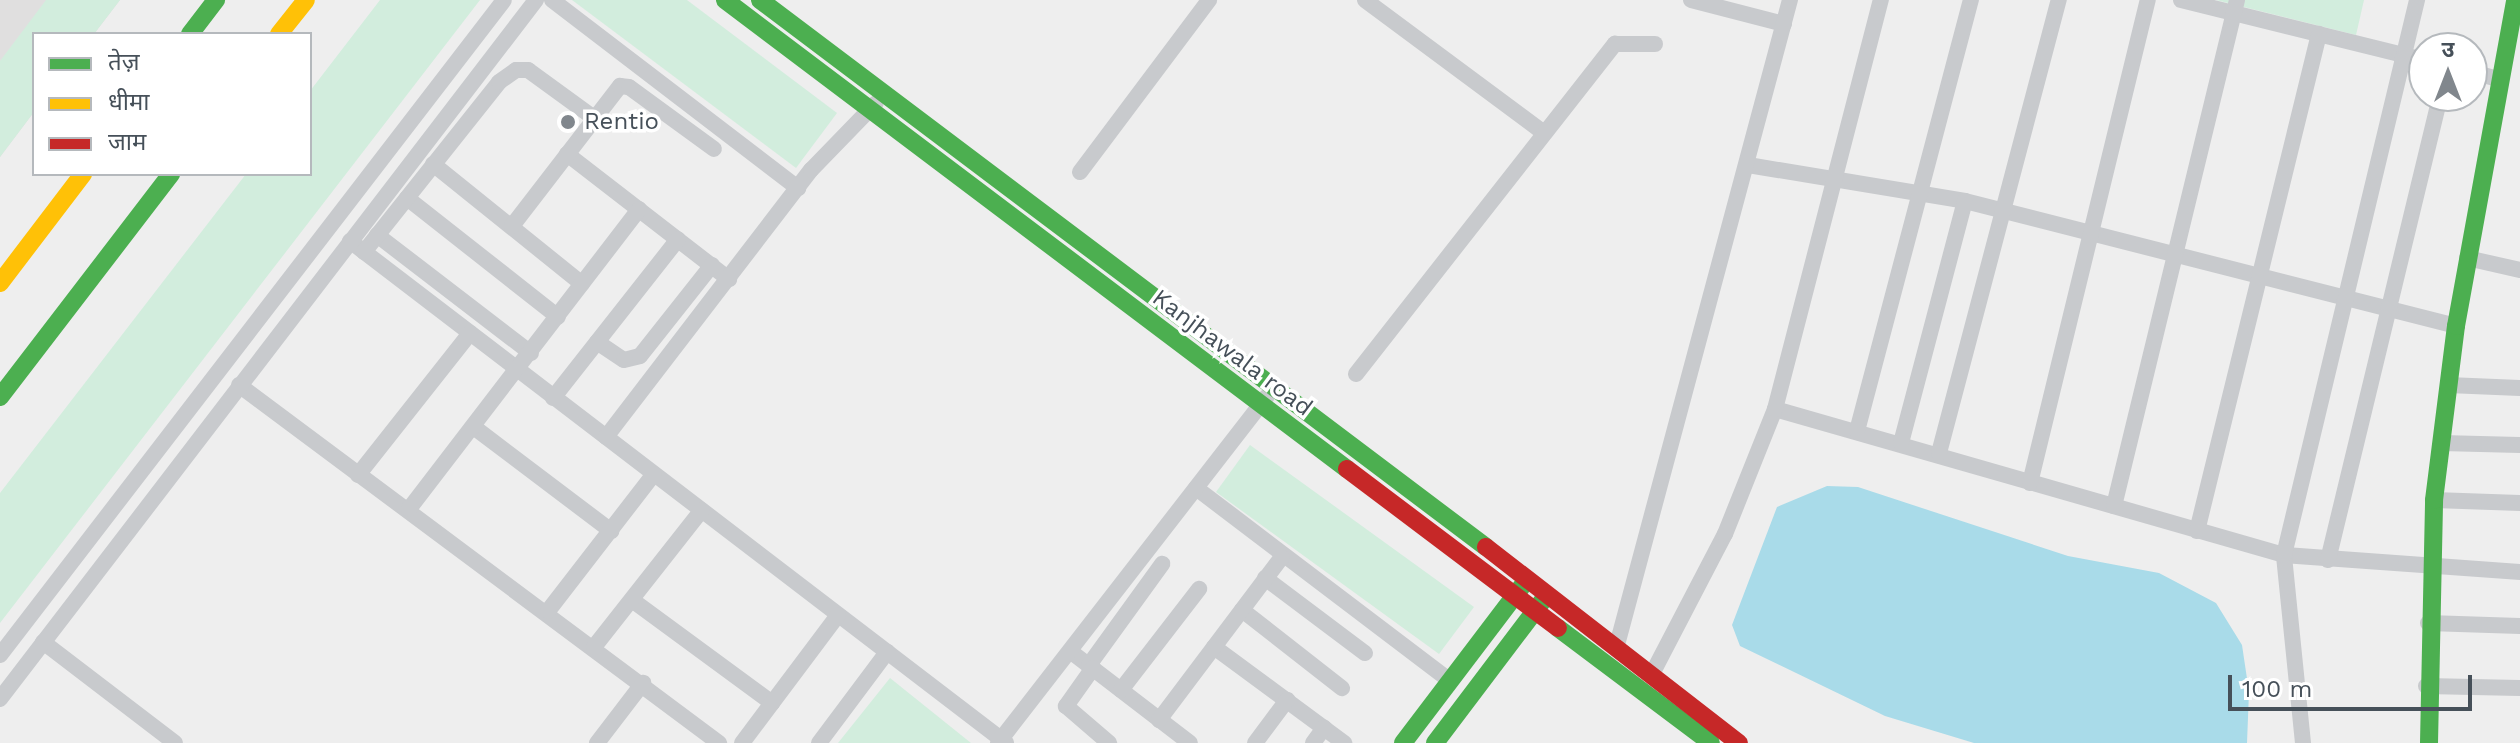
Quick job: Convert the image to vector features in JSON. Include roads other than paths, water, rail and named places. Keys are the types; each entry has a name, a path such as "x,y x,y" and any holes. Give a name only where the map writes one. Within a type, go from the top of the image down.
{"main road":[{"path":"192,32 216,0"},
{"path":"281,32 306,0"},
{"name":"Kanjhawala road","path":"725,0 1711,743"},
{"name":"Kanjhawala road","path":"760,0 1275,385 1617,645 1739,743"},
{"path":"2429,743 2426,686 2434,500 2467,258 2498,79 2511,60 2515,0"},
{"path":"0,283 81,176"},
{"path":"0,397 169,176"},
{"path":"1403,743 1529,578"},
{"path":"1435,743 1548,593"}],"street":[{"path":"0,655 504,0"},
{"path":"0,699 536,0"},
{"path":"552,0 798,188"},
{"path":"1080,172 1209,0"},
{"path":"1365,0 1544,133"},
{"path":"1691,0 1784,24"},
{"path":"1617,645 1790,0"},
{"path":"1652,674 1725,534 1775,409 1881,0"},
{"path":"1857,431 1971,0"},
{"path":"1939,453 2059,0"},
{"path":"2030,483 2148,0"},
{"path":"2181,0 2235,6 2319,34 2408,56"},
{"path":"2303,743 2284,555 2341,298 2417,0"},
{"path":"2114,506 2235,6"},
{"path":"2197,531 2319,34"},
{"path":"1356,374 1618,41 1655,44"},
{"path":"364,252 499,82 516,70 528,70 594,118"},
{"path":"2488,76 2498,79"},
{"path":"512,226 594,118 626,86 714,149"},
{"path":"606,437 798,188 886,94"},
{"path":"2328,560 2393,311 2437,112"},
{"path":"567,154 729,279"},
{"path":"433,164 582,284"},
{"path":"1748,165 1920,191 1965,201 2090,236 2456,326"},
{"path":"407,198 558,317"},
{"path":"1901,443 1965,201"},
{"path":"409,509 475,428 639,209"},
{"path":"377,235 531,353"},
{"path":"553,398 678,239"},
{"path":"350,241 1002,742 1275,385"},
{"path":"2467,258 2520,270"},
{"path":"597,342 624,360 640,356 712,265"},
{"path":"358,475 470,333"},
{"path":"239,385 548,611 719,743"},
{"path":"2448,385 2520,388"},
{"path":"1775,409 1939,453 2030,483 2284,555 2429,570 2520,572"},
{"path":"475,428 611,531"},
{"path":"2441,443 2520,445"},
{"path":"548,611 654,474"},
{"path":"1196,488 1282,557 1450,681"},
{"path":"2434,500 2520,503"},
{"path":"594,647 702,510"},
{"path":"1159,720 1282,557"},
{"path":"1099,740 1066,706 1162,564"},
{"path":"1265,578 1365,653"},
{"path":"1121,690 1199,589"},
{"path":"632,600 772,703"},
{"path":"1242,610 1342,688"},
{"path":"742,743 838,615"},
{"path":"2428,623 2520,626"},
{"path":"43,642 175,743"},
{"path":"1214,647 1344,743"},
{"path":"1070,651 1190,743"},
{"path":"819,743 887,652"},
{"path":"597,743 643,683"},
{"path":"2426,686 2520,688"},
{"path":"1255,743 1287,700"},
{"path":"1313,743 1324,728"}],"water":[{"path":"1827,486 1858,487 2068,556 2159,573 2216,603 2242,645 2249,692 2247,743 1974,743 1885,716 1740,646 1732,625 1777,507"}],"place":[{"name":"Rentio","path":"568,122"}]}
